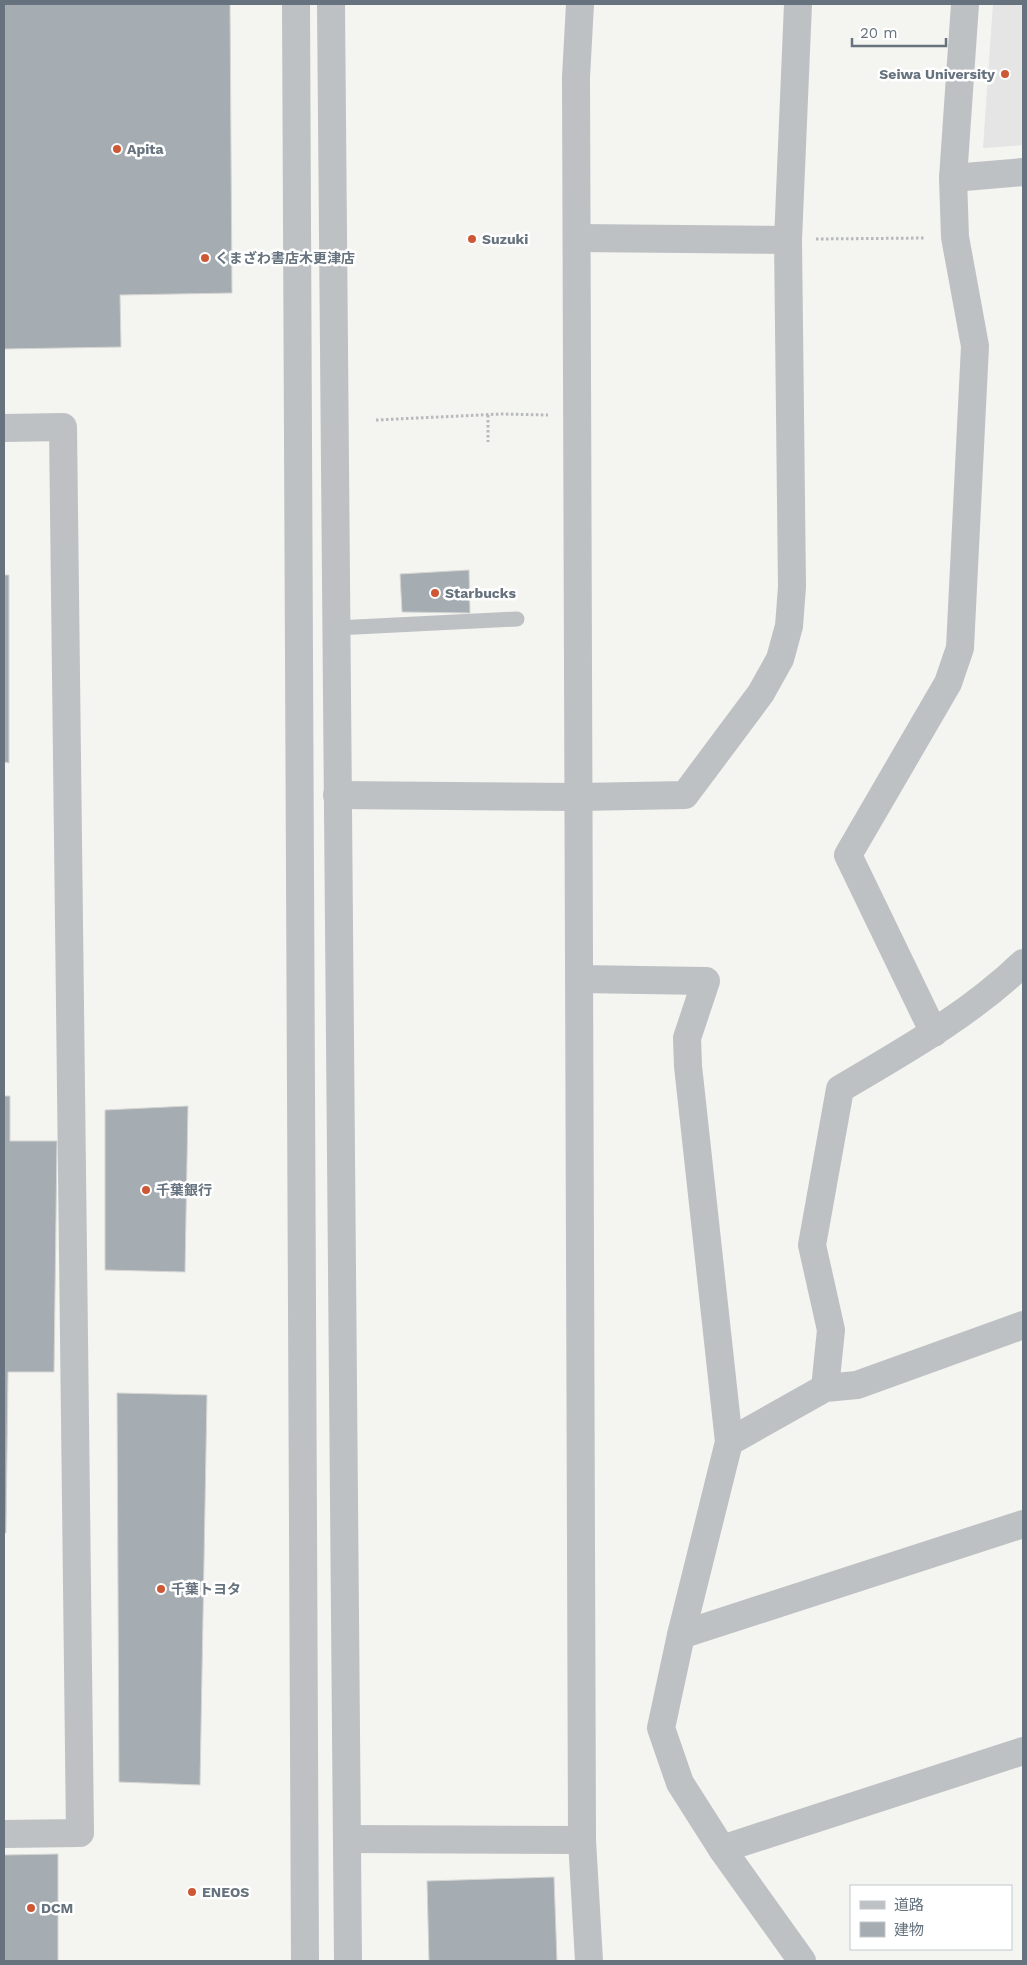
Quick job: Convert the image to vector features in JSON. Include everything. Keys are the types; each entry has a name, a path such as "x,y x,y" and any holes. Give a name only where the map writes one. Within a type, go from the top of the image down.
{"street":[{"path":"296,4 305,1961"},
{"path":"331,4 348,1961"},
{"path":"580,4 576,77 582,1840 589,1961"},
{"path":"337,795 578,797 685,795 761,693 780,659 789,626 792,587 788,240 798,4"},
{"path":"934,1033 848,855 948,683 960,648 975,346 955,237 953,178 965,4"},
{"path":"953,178 1023,172"},
{"path":"577,238 788,240"},
{"path":"4,428 63,427 80,1833 4,1834"},
{"path":"825,1388 831,1330 812,1245 840,1089 934,1033 998,988 1023,964"},
{"path":"580,979 706,981 687,1038 688,1066 729,1442 681,1635 661,1728 680,1783 722,1850 802,1961"},
{"path":"729,1442 825,1388 858,1385 1023,1325"},
{"path":"681,1635 1023,1524"},
{"path":"722,1850 1023,1751"},
{"path":"347,1839 582,1840"}],"lane":[{"path":"336,628 517,619"}],"path":[{"path":"835,239 926,238"},
{"path":"488,415 488,442"},
{"path":"376,420 488,415 578,415"}],"shaded area":[{"name":"Seiwa University","path":"993,4 1023,4 1023,145 983,148"}],"building":[{"name":"Apita","path":"4,4 230,4 232,293 120,295 121,347 4,349"},
{"name":"Starbucks","path":"469,570 470,613 402,612 400,574"},
{"path":"4,575 9,575 9,763 4,762"},
{"path":"4,1096 10,1096 10,1141 57,1141 54,1372 8,1372 6,1533 4,1533"},
{"name":"千葉銀行","path":"188,1106 185,1272 105,1270 105,1110"},
{"name":"千葉トヨタ","path":"117,1393 207,1395 200,1785 119,1782"},
{"name":"DCM","path":"58,1854 58,1961 4,1961 4,1855"},
{"path":"554,1877 557,1961 429,1961 427,1881"}],"place":[{"name":"Seiwa University","path":"1005,74"},
{"name":"Apita","path":"117,149"},
{"name":"Suzuki","path":"472,239"},
{"name":"くまざわ書店木更津店","path":"205,258"},
{"name":"Starbucks","path":"435,593"},
{"name":"千葉銀行","path":"146,1190"},
{"name":"千葉トヨタ","path":"161,1589"},
{"name":"ENEOS","path":"192,1892"},
{"name":"DCM","path":"31,1908"}]}
